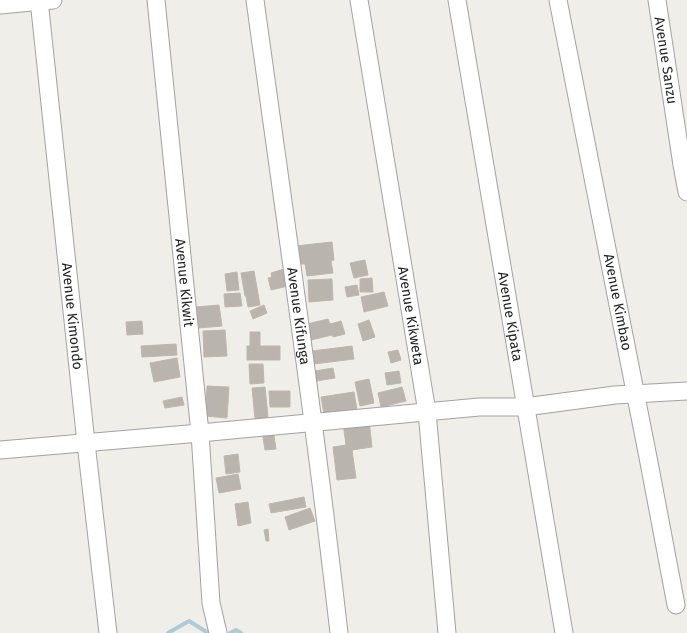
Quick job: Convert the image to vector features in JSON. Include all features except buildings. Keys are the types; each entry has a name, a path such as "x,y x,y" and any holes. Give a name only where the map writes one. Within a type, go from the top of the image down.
{"street":[{"path":"0,5 44,0"},
{"name":"Avenue Kimondo","path":"44,0 86,442 108,633"},
{"name":"Avenue Kikwit","path":"156,0 200,433 211,603 218,633"},
{"name":"Avenue Kifunga","path":"255,0 328,531 339,633"},
{"name":"Avenue Kikweta","path":"359,0 427,412 447,633"},
{"name":"Avenue Kipata","path":"457,0 564,633"},
{"name":"Avenue Kimbao","path":"558,0 594,174 676,605"},
{"name":"Avenue Sanzu","path":"657,0 687,192"},
{"path":"0,450 479,407 525,406 615,395 687,391"}],"waterway":[{"path":"168,633 189,621 208,633"},
{"path":"230,633 236,630 241,633"}]}
